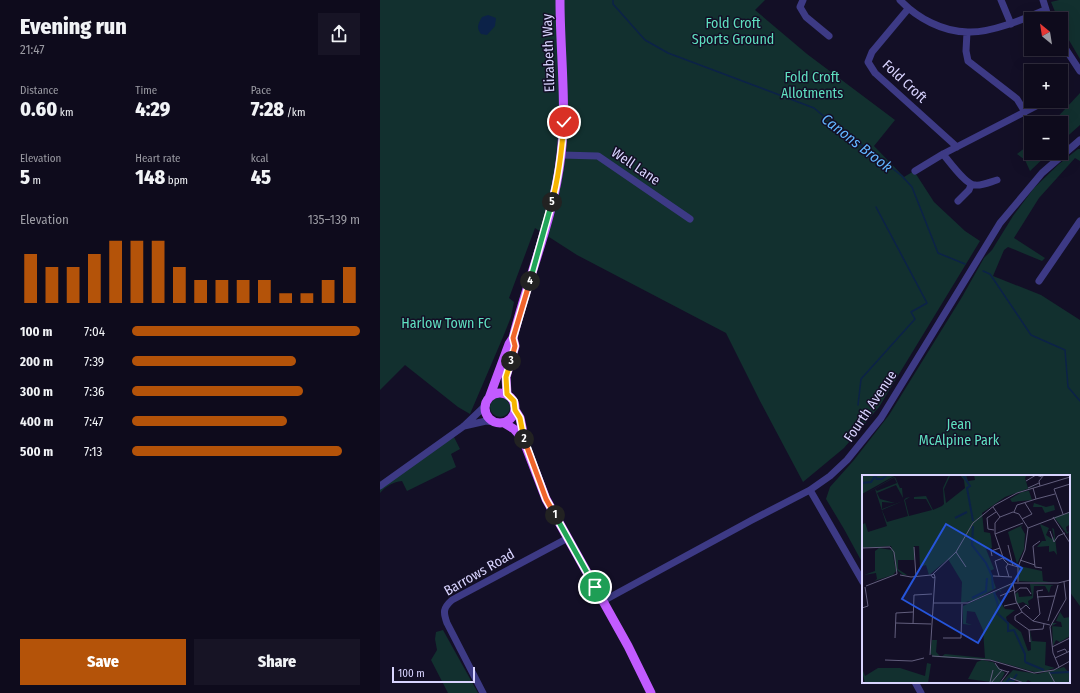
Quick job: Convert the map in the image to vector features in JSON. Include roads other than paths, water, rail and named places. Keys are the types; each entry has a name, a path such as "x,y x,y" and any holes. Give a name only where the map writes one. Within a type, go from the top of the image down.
{"main road":[{"name":"Elizabeth Way","path":"487,402 509,344 513,338 556,188 564,122 560,38 560,0"},
{"name":"Elizabeth Way","path":"507,394 506,377 515,346 513,338"},
{"path":"524,440 514,429 487,415 487,402 498,393 507,394 514,401 515,410 520,418 524,440 546,499 628,646 651,693"},
{"path":"499,422 512,418 515,410"}],"street":[{"path":"803,0 800,8 806,17 829,36"},
{"path":"900,0 908,9 924,19 946,29 967,32 1011,24 1045,10 1043,0"},
{"path":"1001,0 1011,24"},
{"name":"Fold Croft","path":"908,9 872,52 868,62 875,73 957,147"},
{"path":"967,32 966,51 968,61 1016,99 1025,112"},
{"path":"1068,53 1080,71"},
{"path":"915,171 943,154 1033,108"},
{"name":"Fourth Avenue","path":"603,601 810,490 830,476 847,460 881,418 1000,223 1042,173 1079,142"},
{"path":"943,154 972,185 976,186 997,180"},
{"name":"Well Lane","path":"561,155 598,156 690,219"},
{"path":"958,201 972,185"},
{"path":"1039,281 1080,221"},
{"path":"381,484 417,461 464,426 487,402"},
{"path":"464,426 486,421 499,422"},
{"path":"810,490 862,580"},
{"name":"Barrows Road","path":"483,693 447,623 444,615 446,605 452,600 568,538"},
{"path":"916,683 921,693"}],"water":[{"path":"488,15 496,18 495,26 487,35 481,34 478,30 479,24 482,17"}],"waterway":[{"name":"Canons Brook","path":"613,0 613,4 645,40 668,53 814,108 840,130 902,176 912,187 938,253 965,264"},
{"path":"858,405 861,379 915,319 911,312 927,303 876,207"},
{"name":"Canons Brook","path":"983,271 990,274 1031,335 1065,350 1068,387 1080,401"}],"park label":[{"name":"Fold Croft Sports Ground","path":"733,32"},
{"name":"Fold Croft Allotments","path":"812,86"},
{"name":"Harlow Town FC","path":"446,323"},
{"name":"Jean McAlpine Park","path":"959,432"}]}
